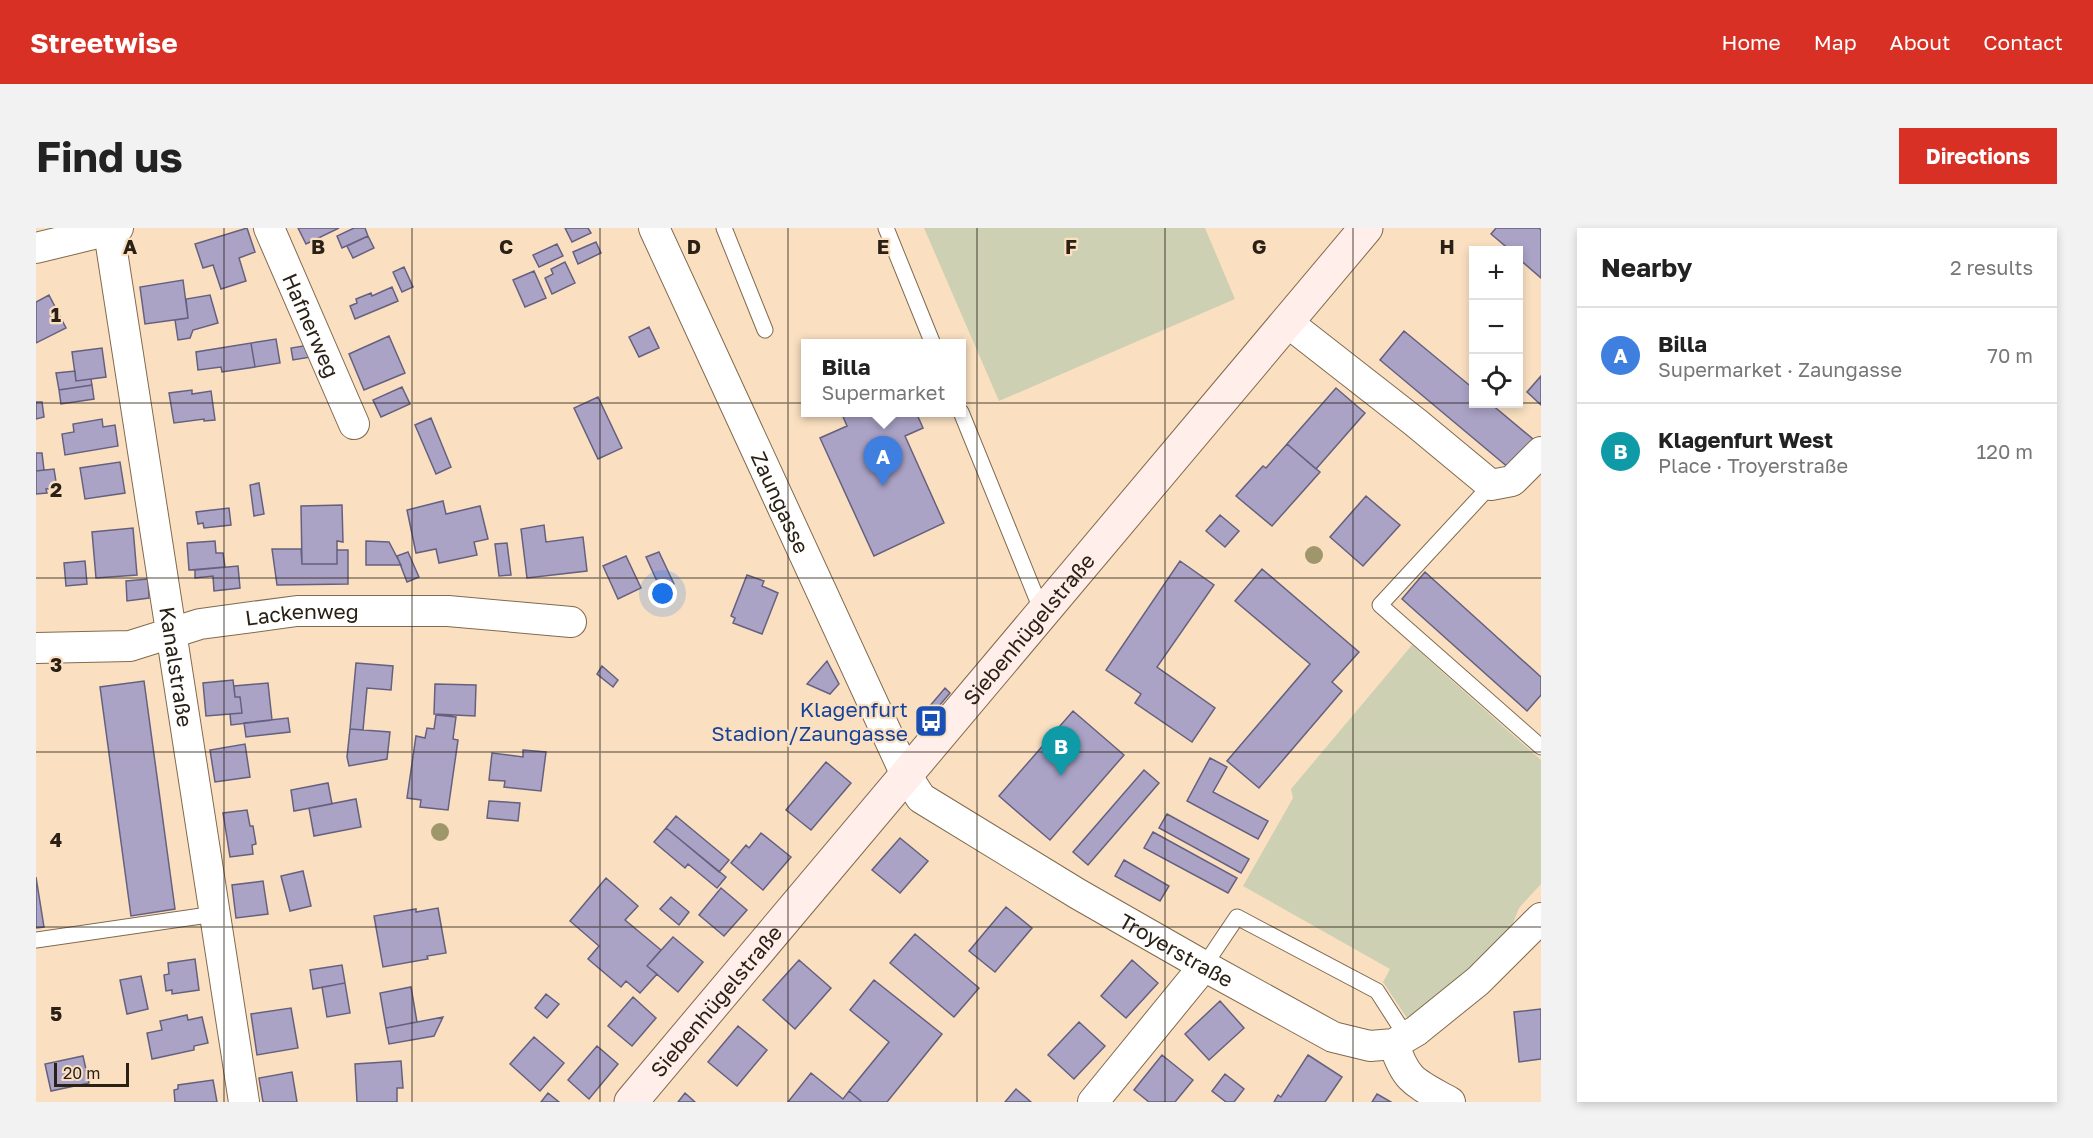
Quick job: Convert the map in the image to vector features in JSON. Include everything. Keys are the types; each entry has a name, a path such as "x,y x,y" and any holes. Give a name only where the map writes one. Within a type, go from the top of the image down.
{"street":[{"name":"Hafnerweg","path":"269,228 354,424"},
{"name":"Zaungasse","path":"654,228 906,775"},
{"name":"Siebenhügelstraße","path":"631,1102 1366,228"},
{"path":"36,248 113,230"},
{"name":"Kanalstraße","path":"113,230 117,275 244,1102"},
{"path":"1287,322 1491,484 1512,482 1541,452"},
{"name":"Lackenweg","path":"36,648 130,646 200,624 297,611 448,611 571,622"},
{"name":"Troyerstraße","path":"906,775 921,798 1078,894 1333,1036 1370,1046 1400,1040"},
{"path":"1450,1102 1412,1081 1401,1065 1400,1040 1416,1031 1478,981 1541,918"},
{"path":"1093,1102 1204,966"}],"lane":[{"path":"724,228 765,330"},
{"path":"886,228 931,339"},
{"path":"963,417 1043,614"},
{"path":"1491,484 1380,605 1541,747"},
{"path":"36,940 215,914"},
{"path":"1204,966 1237,917 1377,991 1400,1040"}],"green space":[{"path":"924,228 1205,228 1235,299 999,401"},
{"path":"1412,645 1541,760 1541,884 1519,908 1511,928 1476,963 1436,998 1407,1018 1383,982 1390,969 1243,886 1293,798 1291,789"}],"building":[{"path":"247,228 255,252 239,258 246,281 221,289 213,265 203,268 195,244"},
{"path":"298,228 339,228 306,244"},
{"path":"354,228 365,228 368,236 342,248 337,236"},
{"path":"565,228 588,228 591,233 572,242"},
{"path":"1496,228 1539,228 1541,230 1541,278 1523,262 1523,246 1505,246 1491,234"},
{"path":"368,236 374,248 353,258 347,246"},
{"path":"596,242 601,253 578,264 573,252"},
{"path":"557,244 563,256 539,267 533,255"},
{"path":"565,262 575,283 552,294 545,278 553,274 551,269"},
{"path":"404,267 413,287 402,292 393,272"},
{"path":"534,271 546,298 525,307 513,280"},
{"path":"183,280 188,318 145,324 140,287"},
{"path":"392,287 398,301 355,319 350,306 357,303 356,299 371,293 372,296"},
{"path":"49,295 66,328 36,343 36,302"},
{"path":"210,295 218,323 193,330 190,338 178,340 175,320 188,318 186,299"},
{"path":"649,327 659,348 639,357 629,337"},
{"path":"1404,331 1469,385 1469,408 1496,408 1533,439 1509,468 1380,360"},
{"path":"389,336 405,373 364,390 349,354"},
{"path":"276,339 280,363 255,367 251,343"},
{"path":"251,343 255,367 222,372 221,367 198,370 196,352"},
{"path":"309,345 311,357 293,360 291,348"},
{"path":"102,348 106,377 76,381 72,352"},
{"path":"75,371 76,381 91,379 92,385 59,390 56,373"},
{"path":"1541,376 1541,405 1527,392"},
{"path":"92,385 94,399 61,404 59,390"},
{"path":"402,387 410,404 381,417 373,400"},
{"path":"1336,388 1365,413 1316,469 1287,444"},
{"path":"192,390 192,394 211,391 215,420 204,421 204,419 174,423 169,393"},
{"path":"598,397 622,448 598,459 574,408"},
{"path":"36,402 42,402 44,417 36,419"},
{"path":"843,417 918,417 923,428 905,436 944,523 874,556 820,438 847,426"},
{"path":"431,418 451,467 436,474 415,425"},
{"path":"102,419 103,427 115,425 118,446 65,455 62,434 74,432 73,424"},
{"path":"1287,444 1320,472 1272,526 1236,496 1263,466 1266,468"},
{"path":"36,453 42,453 44,470 36,471"},
{"path":"120,462 125,493 85,499 80,468"},
{"path":"54,469 57,488 46,489 47,493 36,494 36,471"},
{"path":"259,483 264,514 254,516 250,485"},
{"path":"1366,496 1400,525 1363,566 1330,537"},
{"path":"443,501 446,514 480,506 488,539 474,542 477,555 439,563 436,549 416,553 407,510"},
{"path":"342,505 343,542 337,541 337,564 302,564 301,506"},
{"path":"229,508 231,525 204,528 203,523 198,524 196,512"},
{"path":"1220,515 1239,531 1225,547 1206,531"},
{"path":"544,525 546,542 583,537 587,571 527,578 521,529"},
{"path":"133,528 137,575 96,578 92,532"},
{"path":"215,541 216,553 223,553 225,567 189,570 187,543"},
{"path":"366,541 389,542 401,565 366,565"},
{"path":"507,543 511,575 499,576 495,544"},
{"path":"272,549 301,549 302,564 337,564 337,550 348,550 348,584 277,585"},
{"path":"408,552 419,577 407,582 397,556"},
{"path":"659,552 674,584 661,590 646,557"},
{"path":"626,556 641,588 618,599 603,566"},
{"path":"85,561 87,584 66,586 64,563"},
{"path":"1180,561 1214,585 1157,667 1215,708 1192,742 1135,703 1141,694 1106,670"},
{"path":"238,566 240,588 214,591 213,576 195,578 195,570"},
{"path":"1262,569 1359,652 1332,682 1342,691 1259,788 1227,761 1310,664 1235,601"},
{"path":"1425,572 1541,677 1541,695 1527,711 1402,599"},
{"path":"747,575 764,581 762,586 778,593 762,634 733,623 735,618 731,616"},
{"path":"148,579 149,598 127,601 126,581"},
{"path":"827,661 839,684 830,694 807,684"},
{"path":"356,663 393,666 391,690 367,688 363,730 350,729"},
{"path":"602,666 618,680 613,687 597,674"},
{"path":"233,680 235,697 240,697 242,713 206,716 203,683"},
{"path":"144,681 175,909 131,916 100,687"},
{"path":"268,683 272,720 231,725 230,714 242,713 240,697 235,697 234,686"},
{"path":"435,684 476,685 475,716 434,714"},
{"path":"945,688 950,693 934,712 929,707"},
{"path":"1073,711 1124,755 1050,840 999,796"},
{"path":"436,715 456,717 453,739 458,740 448,810 420,807 421,800 407,798 416,736 425,738 427,728 434,729"},
{"path":"288,718 290,732 246,737 244,723"},
{"path":"350,729 390,732 387,759 349,766 347,757"},
{"path":"245,744 250,777 215,782 210,750"},
{"path":"523,750 546,752 541,791 504,787 505,781 489,780 492,753 523,757"},
{"path":"1210,758 1227,767 1213,792 1268,821 1258,839 1187,801"},
{"path":"826,762 851,783 811,830 786,810"},
{"path":"1144,770 1159,783 1088,865 1073,852"},
{"path":"328,783 332,804 294,811 291,790"},
{"path":"356,799 361,827 314,836 309,808"},
{"path":"489,801 520,803 518,821 487,818"},
{"path":"247,810 256,844 252,845 253,854 230,857 223,813"},
{"path":"1167,814 1249,859 1241,873 1159,828"},
{"path":"676,816 729,860 719,872 666,828"},
{"path":"666,828 726,877 717,888 688,864 685,868 654,842"},
{"path":"1153,832 1237,878 1228,893 1144,848"},
{"path":"761,833 791,857 763,890 731,863 746,845 749,848"},
{"path":"900,838 928,861 900,893 872,870"},
{"path":"1124,860 1169,886 1160,901 1115,876"},
{"path":"303,871 311,906 290,911 281,876"},
{"path":"36,877 44,927 36,928"},
{"path":"606,878 638,906 625,920 661,950 647,966 657,974 640,993 626,981 621,987 588,959 599,946 570,921"},
{"path":"263,881 268,914 236,918 232,885"},
{"path":"721,888 747,910 724,936 699,915"},
{"path":"671,897 689,912 679,925 660,909"},
{"path":"1006,907 1032,928 995,972 969,951"},
{"path":"438,908 446,953 427,956 428,959 383,967 374,916"},
{"path":"915,934 979,988 954,1017 890,963"},
{"path":"673,937 703,962 678,992 647,966"},
{"path":"195,959 199,990 172,994 172,990 166,991 164,975 169,974 168,963"},
{"path":"799,960 831,988 795,1029 763,1000"},
{"path":"1132,960 1158,983 1126,1018 1101,996"},
{"path":"342,965 345,983 313,989 310,970"},
{"path":"141,976 148,1009 127,1014 120,980"},
{"path":"874,980 942,1034 887,1102 862,1102 849,1091 889,1042 850,1010"},
{"path":"345,983 350,1013 327,1017 322,987"},
{"path":"411,987 417,1022 386,1028 380,993"},
{"path":"546,994 559,1004 547,1018 535,1008"},
{"path":"633,997 656,1018 632,1046 608,1026"},
{"path":"1220,1001 1244,1028 1209,1060 1185,1034"},
{"path":"291,1008 298,1048 257,1055 251,1014"},
{"path":"1541,1009 1541,1059 1519,1062 1514,1012"},
{"path":"187,1015 188,1020 202,1017 208,1043 194,1046 194,1050 152,1059 147,1033 162,1030 160,1021"},
{"path":"443,1017 434,1036 389,1044 386,1028"},
{"path":"1079,1022 1105,1046 1074,1079 1048,1055"},
{"path":"738,1026 767,1050 737,1086 708,1062"},
{"path":"534,1037 564,1063 540,1091 510,1064"},
{"path":"597,1046 618,1064 589,1099 568,1080"},
{"path":"1162,1055 1193,1080 1175,1102 1149,1102 1134,1090"},
{"path":"1308,1055 1342,1077 1325,1102 1274,1102 1278,1095 1281,1097"},
{"path":"83,1056 89,1083 51,1091 45,1064"},
{"path":"401,1061 403,1088 397,1088 397,1102 357,1102 355,1064"},
{"path":"292,1072 297,1102 263,1102 259,1078"},
{"path":"811,1073 843,1099 849,1091 862,1102 788,1102"},
{"path":"1225,1074 1244,1089 1234,1102 1226,1102 1212,1091"},
{"path":"213,1080 217,1102 175,1102 174,1090 178,1089 178,1085"},
{"path":"1016,1089 1031,1102 1005,1102"},
{"path":"548,1093 559,1102 541,1102"},
{"path":"685,1093 695,1102 678,1102"},
{"path":"1377,1094 1391,1102 1372,1102"}],"place":[{"name":"Billa","path":"883,486"},
{"name":"Klagenfurt Stadion/Zaungasse","path":"931,721"},
{"name":"Klagenfurt West","path":"1061,776"}]}
